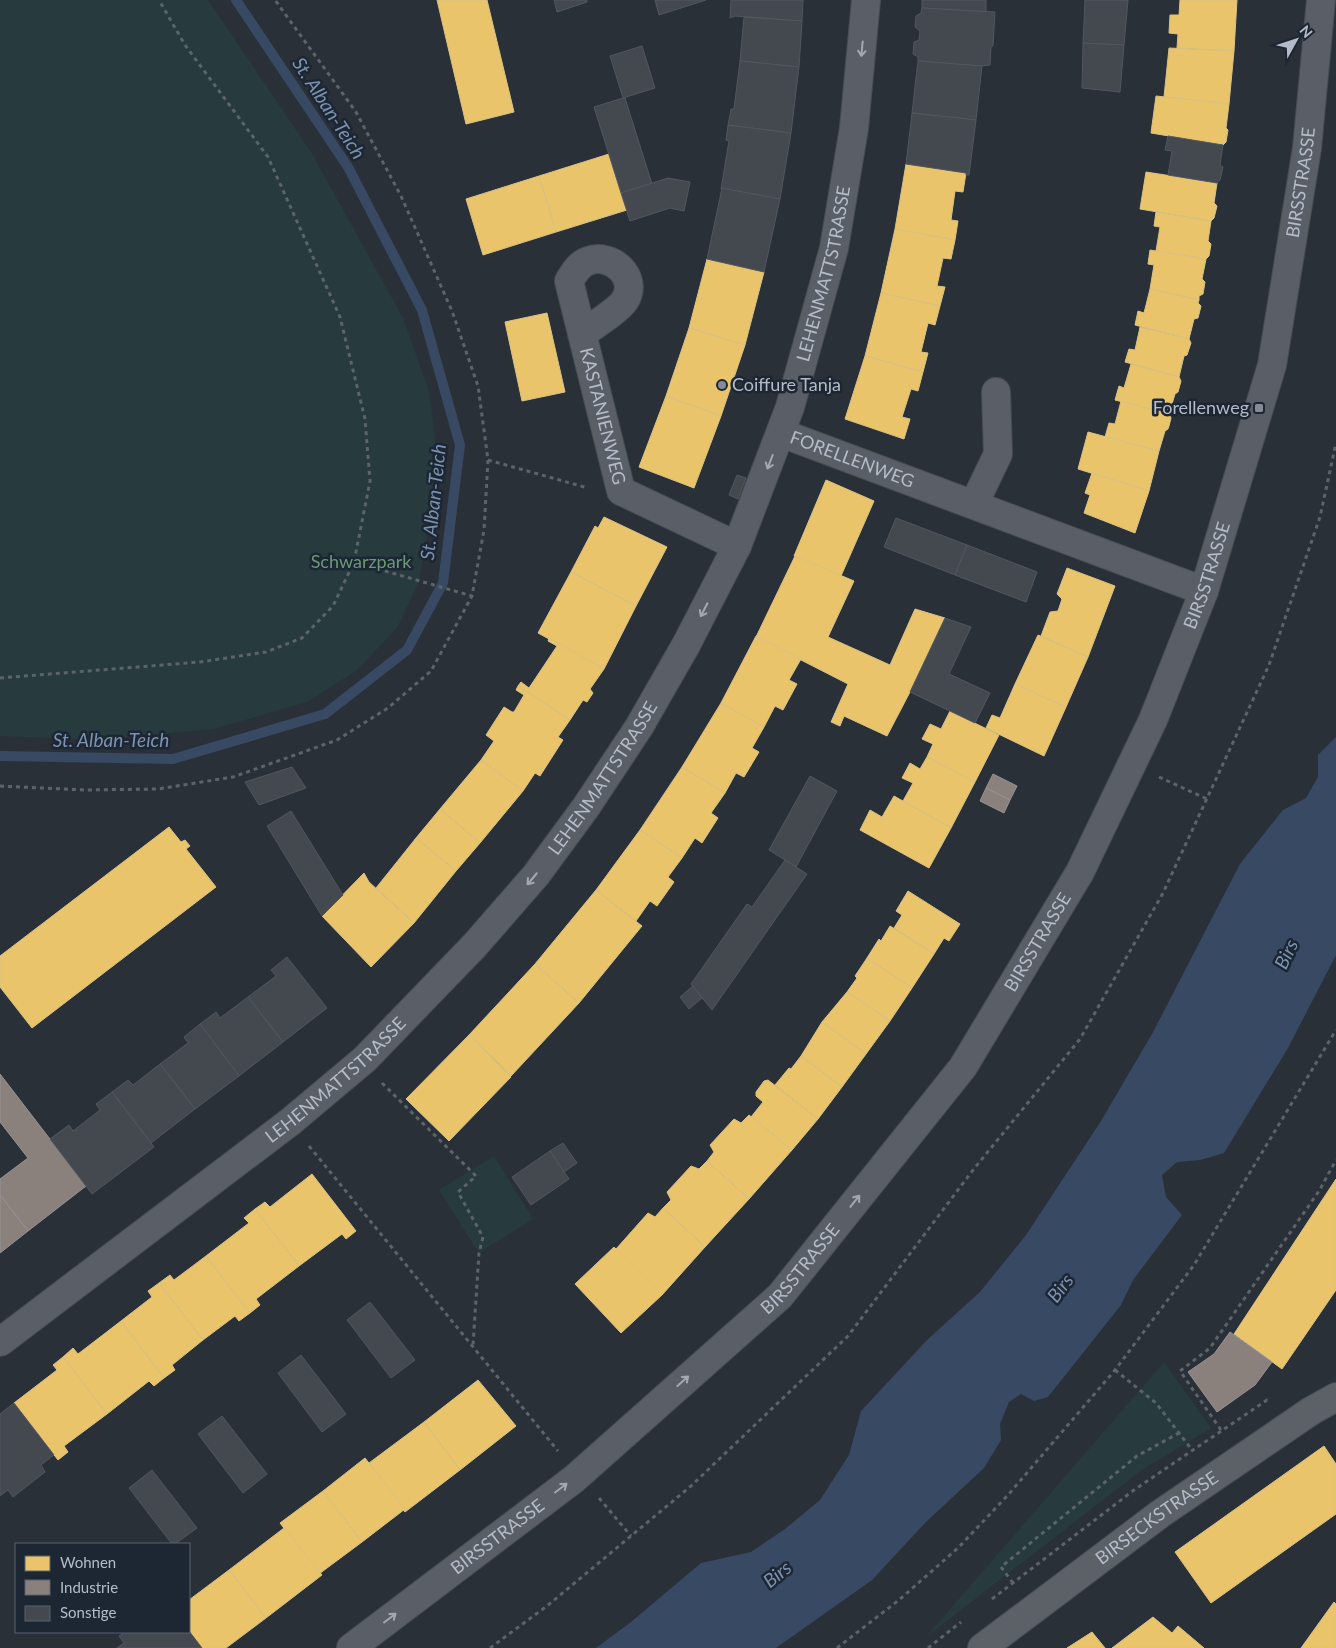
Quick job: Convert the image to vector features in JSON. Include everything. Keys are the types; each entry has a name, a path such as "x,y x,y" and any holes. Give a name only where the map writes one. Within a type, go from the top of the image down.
{"main road":[{"name":"BIRSECKSTRASSE","path":"982,1648 1160,1514 1311,1411 1336,1397"}],"street":[{"name":"LEHENMATTSTRASSE","path":"0,1342 290,1122 365,1059 476,945 536,875 586,807 639,727 686,645 737,546 790,407 834,248 854,128 866,0"},
{"name":"BIRSSTRASSE","path":"351,1648 574,1478 780,1296 963,1067 1080,872 1153,720 1204,591 1272,365 1308,148 1321,0"},
{"name":"KASTANIENWEG","path":"582,334 621,491 737,546"},
{"path":"974,504 998,454 996,392"},
{"name":"FORELLENWEG","path":"781,432 1204,591"}],"path":[{"path":"0,678 200,662 266,652 302,638 333,606 354,562 370,481 364,419 340,318 268,157 185,45 159,0"},
{"path":"0,786 84,790 158,789 233,777 336,740 388,708 431,671 472,596 484,530 488,460 478,386 452,311 401,196 356,112 275,0"},
{"path":"488,460 592,490 621,491"},
{"path":"354,562 472,596"},
{"path":"1158,777 1207,798"},
{"path":"837,1648 899,1600 958,1548 1008,1495 1114,1370 1194,1265 1336,1030"},
{"path":"378,1079 476,1176 458,1192 483,1237 479,1253 473,1346"},
{"path":"290,1122 562,1456"},
{"path":"1221,1430 1180,1371 1210,1348 1319,1191 1336,1160"},
{"path":"1114,1370 1156,1403 1192,1450"},
{"path":"1013,1583 1000,1567 1137,1456 1179,1433"},
{"path":"600,1500 631,1536"}],"green space":[{"name":"Schwarzpark","path":"0,0 208,0 311,152 403,318 429,391 439,472 419,581 397,628 356,671 307,702 214,729 94,740 0,736"},
{"path":"494,1156 533,1219 479,1253 439,1190"},
{"path":"1164,1362 1211,1428 1142,1470 926,1637"}],"water":[{"name":"Birs","path":"1336,737 1336,955 1288,1048 1224,1153 1200,1160 1177,1162 1162,1175 1166,1197 1182,1215 1133,1280 1121,1305 1048,1397 1034,1401 1021,1394 1009,1402 1000,1424 1001,1440 984,1468 926,1522 872,1580 776,1648 596,1648 631,1622 701,1563 751,1552 785,1529 820,1500 849,1455 861,1411 927,1340 980,1292 1026,1235 1101,1121 1152,1034 1240,864 1283,810 1306,798 1318,777 1318,755"}],"building: Wohnen":[{"path":"437,0 487,0 514,112 466,124"},
{"path":"1180,0 1237,0 1234,51 1177,48 1178,34 1169,33 1170,15 1179,15"},
{"path":"1169,48 1234,51 1229,104 1164,97"},
{"path":"1156,96 1229,104 1226,142 1223,145 1151,133"},
{"path":"609,154 627,210 556,232 539,176"},
{"path":"906,164 966,173 963,192 955,191 951,220 958,221 955,240 895,229"},
{"path":"1146,172 1217,183 1214,203 1217,206 1214,218 1211,221 1140,209"},
{"path":"539,176 556,232 483,255 466,199"},
{"path":"1156,212 1211,221 1208,241 1211,244 1209,256 1206,259 1156,251 1160,227 1154,226"},
{"path":"895,229 955,240 951,259 943,258 937,286 945,287 940,306 881,293"},
{"path":"1150,250 1206,259 1202,279 1205,282 1203,294 1199,296 1199,300 1150,289 1154,265 1148,264"},
{"path":"707,259 764,272 745,345 689,328"},
{"path":"1150,289 1199,300 1198,303 1201,306 1198,318 1194,319 1189,339 1135,325 1138,311 1144,313"},
{"path":"881,293 940,306 935,325 928,323 921,352 928,353 923,372 865,356"},
{"path":"547,313 565,392 522,401 505,322"},
{"path":"1140,327 1189,339 1191,343 1187,355 1184,356 1179,377 1125,362 1129,349 1135,350"},
{"path":"689,328 745,345 721,416 666,396"},
{"path":"865,356 923,372 918,391 911,389 902,417 910,419 904,439 845,419"},
{"path":"1131,364 1179,377 1181,381 1169,414 1115,400 1119,386 1124,388"},
{"path":"666,396 721,416 694,488 639,467"},
{"path":"1121,401 1169,414 1171,418 1169,426 1165,431 1159,451 1105,437 1109,423 1115,424"},
{"path":"1088,432 1159,451 1149,491 1078,469"},
{"path":"1092,473 1149,491 1135,533 1084,513 1090,495 1085,493"},
{"path":"826,480 874,501 841,576 794,556"},
{"path":"604,517 667,547 636,606 571,572 595,526 598,528"},
{"path":"795,556 854,581 828,637 890,665 915,609 945,618 887,736 844,716 840,726 831,722 848,684 756,637"},
{"path":"1067,568 1115,586 1088,657 1041,636 1050,612 1058,611 1062,599 1057,594"},
{"path":"571,572 636,606 604,669 538,633"},
{"path":"1038,635 1088,657 1066,707 1015,684"},
{"path":"756,636 801,659 789,680 797,684 783,710 775,706 764,727 721,703"},
{"path":"549,638 604,669 590,689 593,693 587,702 583,700 570,720 518,686 521,682 529,688 557,646 548,641"},
{"path":"1015,684 1066,707 1044,756 986,728 992,715 1000,718"},
{"path":"518,686 570,720 558,737 563,740 540,776 535,773 523,791 481,760 494,741 486,735 504,707 514,712 524,695 516,690"},
{"path":"721,703 764,727 752,748 759,752 744,777 736,773 725,793 682,767"},
{"path":"950,711 999,735 975,782 927,757 933,744 922,739 930,724 941,729"},
{"path":"927,757 975,782 951,828 903,801 913,783 902,778 910,763 920,769"},
{"path":"481,760 523,791 480,843 440,809"},
{"path":"682,767 725,793 711,813 718,818 702,843 695,838 682,858 640,830"},
{"path":"894,796 951,828 929,868 860,830 870,810 882,817"},
{"path":"440,809 480,843 456,871 416,838"},
{"path":"169,827 181,842 185,840 190,846 186,849 216,887 32,1028 0,987 0,956"},
{"path":"640,830 682,858 668,877 674,882 657,906 650,901 636,921 596,890"},
{"path":"416,838 456,871 414,923 376,888"},
{"path":"364,873 369,882 414,923 371,967 322,916"},
{"path":"596,890 642,926 579,1003 535,964"},
{"path":"908,891 960,924 949,941 944,938 934,954 894,928 902,915 896,911"},
{"path":"890,926 934,954 912,988 867,958"},
{"path":"867,958 912,988 890,1021 847,992 857,978 855,976"},
{"path":"535,964 579,1003 511,1076 469,1035"},
{"path":"847,992 890,1021 866,1054 822,1022"},
{"path":"822,1022 866,1054 842,1087 801,1056"},
{"path":"469,1035 511,1077 449,1141 406,1099"},
{"path":"801,1056 842,1087 818,1119 775,1085"},
{"path":"768,1080 818,1119 792,1150 751,1117 763,1102 756,1096 756,1092 764,1081"},
{"path":"749,1115 792,1150 749,1199 707,1161 714,1152 710,1145 734,1119 741,1123"},
{"path":"707,1161 749,1199 705,1247 663,1208 671,1200 667,1192 691,1166 699,1169"},
{"path":"312,1174 356,1231 346,1239 342,1234 299,1266 255,1209 265,1202 270,1207"},
{"path":"1336,1179 1336,1290 1282,1369 1234,1334"},
{"path":"663,1208 705,1247 662,1295 616,1249 648,1213 655,1217"},
{"path":"255,1209 299,1266 256,1299 260,1305 250,1313 206,1256 249,1223 244,1218"},
{"path":"614,1247 662,1295 621,1333 575,1284"},
{"path":"206,1256 250,1313 239,1321 235,1316 203,1340 159,1283 170,1275 174,1280"},
{"path":"159,1283 203,1340 172,1365 175,1370 164,1378 121,1321 152,1297 148,1291"},
{"path":"121,1321 164,1378 154,1386 149,1381 107,1414 63,1357 73,1348 78,1354"},
{"path":"63,1357 107,1414 64,1446 68,1452 58,1460 14,1403 57,1370 53,1365"},
{"path":"478,1380 516,1426 460,1470 424,1422"},
{"path":"424,1422 460,1470 405,1512 369,1463"},
{"path":"1324,1446 1336,1464 1336,1514 1211,1603 1175,1552"},
{"path":"365,1458 405,1509 362,1542 323,1491"},
{"path":"323,1491 362,1542 319,1574 280,1523"},
{"path":"284,1528 322,1575 266,1618 229,1570"},
{"path":"229,1570 266,1618 226,1648 202,1648 190,1632 190,1599"},
{"path":"1334,1602 1336,1604 1336,1648 1301,1648"},
{"path":"1153,1617 1172,1633 1178,1626 1204,1648 1112,1648"},
{"path":"1092,1632 1105,1648 1067,1648"}],"building: Industrie":[{"path":"993,774 1017,786 1010,800 986,788"},
{"path":"986,788 1010,800 1004,813 980,801"},
{"path":"0,1074 86,1186 28,1231 0,1195 0,1179 28,1158 0,1122"},
{"path":"0,1195 28,1231 0,1253"},
{"path":"1230,1332 1272,1362 1255,1385 1217,1412 1188,1372 1214,1354"}],"building: Sonstige":[{"path":"554,0 587,0 587,2 557,12"},
{"path":"655,0 706,0 659,15"},
{"path":"731,0 803,0 802,21 735,16 730,18"},
{"path":"922,0 986,0 986,12 922,8"},
{"path":"1085,0 1128,0 1124,45 1083,43"},
{"path":"922,8 995,12 990,65 918,61 918,57 913,54 914,42 919,40 920,31 915,27 916,16 921,13"},
{"path":"744,17 802,21 799,67 740,61"},
{"path":"1083,43 1124,45 1120,92 1082,88"},
{"path":"642,46 655,88 623,98 610,56"},
{"path":"740,61 799,67 791,133 728,125 731,109 734,109"},
{"path":"918,61 982,66 976,120 912,113"},
{"path":"625,98 652,184 621,193 594,107"},
{"path":"912,113 976,120 969,175 906,164"},
{"path":"728,125 791,133 780,199 721,189 729,141 726,140"},
{"path":"1168,136 1223,145 1220,165 1223,167 1220,180 1217,183 1168,175 1172,151 1165,150"},
{"path":"668,178 690,182 684,211 670,208 630,221 621,193"},
{"path":"722,188 780,199 764,272 707,259"},
{"path":"737,475 746,478 738,499 729,495"},
{"path":"896,518 967,545 955,575 884,547"},
{"path":"967,545 1037,572 1026,602 955,575"},
{"path":"945,618 971,627 949,674 990,693 975,723 910,692"},
{"path":"292,767 306,788 259,805 245,782"},
{"path":"810,776 837,791 796,867 769,850"},
{"path":"291,811 343,895 322,916 267,826"},
{"path":"785,860 807,874 712,1010 691,984 747,904 752,907"},
{"path":"287,957 327,1008 283,1042 248,997 276,976 271,970"},
{"path":"693,986 702,998 689,1009 680,997"},
{"path":"248,997 283,1042 239,1076 200,1024 216,1012 220,1018"},
{"path":"200,1024 239,1076 195,1109 160,1064 188,1043 184,1037"},
{"path":"160,1064 195,1109 151,1143 112,1092 128,1080 133,1085"},
{"path":"112,1092 154,1147 92,1194 50,1139 69,1125 73,1131 100,1110 96,1104"},
{"path":"563,1143 577,1163 564,1172 550,1151"},
{"path":"550,1151 569,1179 531,1205 512,1177"},
{"path":"370,1302 415,1360 391,1378 347,1320"},
{"path":"301,1355 346,1414 322,1432 278,1373"},
{"path":"14,1403 54,1455 41,1465 45,1472 13,1497 8,1490 0,1496 0,1414"},
{"path":"222,1416 267,1474 243,1493 198,1434"},
{"path":"152,1470 197,1528 176,1543 171,1543 129,1488"},
{"path":"190,1632 202,1648 117,1648 124,1643 119,1636 124,1633"}],"waterway":[{"name":"St. Alban-Teich","path":"0,756 173,759 325,714 407,650 443,583 460,445 422,310 348,167 236,0"}],"place":[{"name":"Coiffure Tanja","path":"722,385"},
{"name":"Forellenweg","path":"1259,408"}]}
